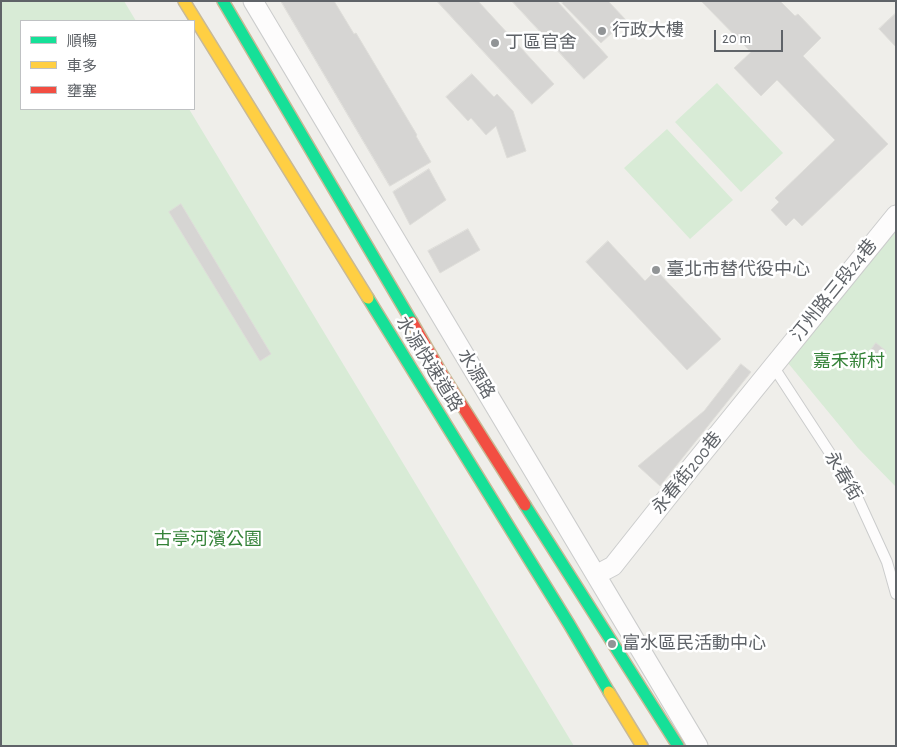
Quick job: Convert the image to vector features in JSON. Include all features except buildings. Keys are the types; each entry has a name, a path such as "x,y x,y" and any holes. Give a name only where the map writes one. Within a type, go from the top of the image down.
{"highway":[{"name":"水源快速道路","path":"184,1 564,616 642,746"},
{"name":"水源快速道路","path":"222,1 442,374 678,746"},
{"path":"617,706 633,746"}],"street":[{"name":"水源路","path":"253,1 698,746"},
{"name":"汀州路三段24巷","path":"773,366 896,215"},
{"name":"永春街200巷","path":"596,575 613,566 773,366"}],"lane":[{"name":"永春街","path":"773,366 854,490 887,562 896,594"}],"green space":[{"name":"古亭河濱公園","path":"1,1 124,1 135,20 20,20 20,110 190,110 574,746 1,746"},
{"path":"717,83 783,153 741,192 675,122"},
{"path":"667,129 733,200 690,239 624,168"},
{"name":"嘉禾新村","path":"896,231 896,487 858,448 788,363"}],"traffic: fast":[{"path":"223,1 412,322"},
{"path":"368,298 609,692"},
{"path":"525,505 678,746"}],"traffic: slow":[{"path":"184,1 368,298"},
{"path":"609,692 642,746"}],"traffic: jam":[{"path":"412,322 442,374 525,505"}],"place":[{"name":"行政大樓","path":"602,31"},
{"name":"丁區官舍","path":"495,43"},
{"name":"臺北市替代役中心","path":"656,270"},
{"name":"富水區民活動中心","path":"612,644"}]}
